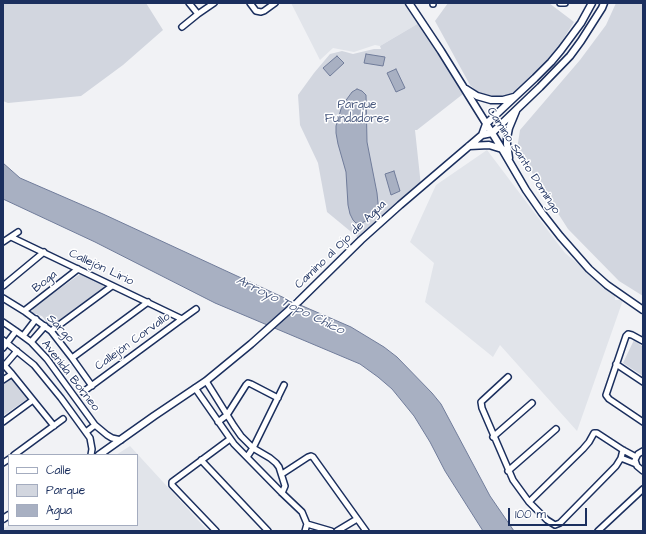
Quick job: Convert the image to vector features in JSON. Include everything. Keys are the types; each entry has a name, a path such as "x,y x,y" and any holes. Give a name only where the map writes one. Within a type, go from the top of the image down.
{"street":[{"path":"189,3 198,14"},
{"path":"182,27 214,3"},
{"path":"250,3 256,11 261,12 275,3"},
{"name":"Camino Santo Domingo","path":"409,3 542,213 574,253 589,269 643,310"},
{"path":"560,3 565,3"},
{"path":"486,124 551,62 581,23 592,3"},
{"path":"492,133 570,56 604,3"},
{"path":"461,85 466,90 477,96 491,100 503,100 517,95"},
{"path":"510,164 507,138 509,128 518,107"},
{"name":"Camino al Ojo de Agua","path":"482,135 486,124"},
{"name":"Camino al Ojo de Agua","path":"100,454 206,381 275,323 384,219 482,135 492,133"},
{"path":"469,146 489,145 502,149"},
{"path":"3,242 18,232"},
{"name":"Callejón Lirio","path":"11,236 182,319"},
{"path":"3,286 44,252"},
{"name":"Boga","path":"24,311 78,269"},
{"path":"51,331 112,286"},
{"name":"Sargo","path":"3,298 51,331 92,386"},
{"path":"72,358 148,302"},
{"name":"Callejón Corvallo","path":"83,392 196,309"},
{"path":"23,336 36,320"},
{"name":"Avenida Borneo","path":"3,322 31,342 47,359 96,425 107,435 121,440"},
{"path":"31,342 45,326"},
{"path":"3,348 5,341 16,331"},
{"path":"643,341 632,335 627,335 606,392 609,400 643,422"},
{"name":"Avenida Borneo","path":"5,341 34,365 86,432 90,438 91,454"},
{"path":"18,351 4,365 54,426"},
{"path":"616,364 643,382"},
{"path":"3,380 12,374"},
{"path":"508,377 481,402 482,408 512,480 529,502 547,520 555,525 560,523 616,466 621,458 623,450"},
{"path":"206,381 238,432 253,448 276,463 282,474 285,486 282,493"},
{"path":"218,422 227,415 248,383 278,398"},
{"path":"247,457 284,386"},
{"path":"196,388 230,439 302,512 307,524 305,531"},
{"path":"3,422 33,400"},
{"path":"494,436 532,403"},
{"path":"15,454 62,419"},
{"path":"86,432 96,425"},
{"path":"508,471 556,429"},
{"path":"529,502 590,442 594,433 597,433 636,457"},
{"path":"216,531 172,485 172,482 230,439"},
{"path":"636,464 636,457 643,451"},
{"path":"282,474 308,457 314,457 366,531"},
{"path":"621,458 636,464 643,471"},
{"path":"201,460 268,531"},
{"path":"598,531 643,489"},
{"path":"337,531 357,519"},
{"path":"307,524 331,531"}],"shaded area":[{"path":"291,3 404,3 419,23 380,46 375,45 354,52 333,48 320,60"},
{"path":"487,150 565,253 615,294 615,300 623,300 577,431 500,345 493,357 425,302 434,263 410,242 436,185"},
{"path":"130,446 137,454 118,454"},
{"path":"138,455 208,531 3,531 3,529 8,526 138,526"}],"green space":[{"path":"3,3 146,3 163,30 123,65 81,96 8,103 3,101"},
{"path":"448,3 549,3 574,22 555,52 536,73 512,95 504,97 489,95 479,93 470,85 435,21"},
{"path":"616,3 643,3 643,296 619,281 568,229 517,149 520,130 580,60 606,25"},
{"name":"Parque Fundadores","path":"419,23 463,94 415,130 421,186 361,240 327,212 318,163 300,125 298,95 330,54 342,51 353,54 374,49 381,49 380,46"},
{"path":"80,274 103,285 104,287 53,326 48,326 42,316 32,312 33,308"},
{"path":"634,340 643,347 643,376 623,363"},
{"path":"11,378 27,399 3,416 3,385"}],"water":[{"path":"366,54 385,57 383,66 364,63"},
{"path":"337,56 344,63 330,76 323,68"},
{"path":"396,69 405,88 396,92 387,73"},
{"path":"357,89 366,95 367,142 378,203 377,211 371,218 362,223 356,223 350,214 346,172 336,133 336,126 341,109 352,92"},
{"name":"Arroyo Topo Chico","path":"3,163 20,178 103,214 291,301 351,327 384,347 397,357 441,404 490,496 514,531 483,531 445,471 414,416 392,389 360,364 215,303 95,242 3,199"},
{"path":"394,171 400,191 391,195 385,174"}]}
